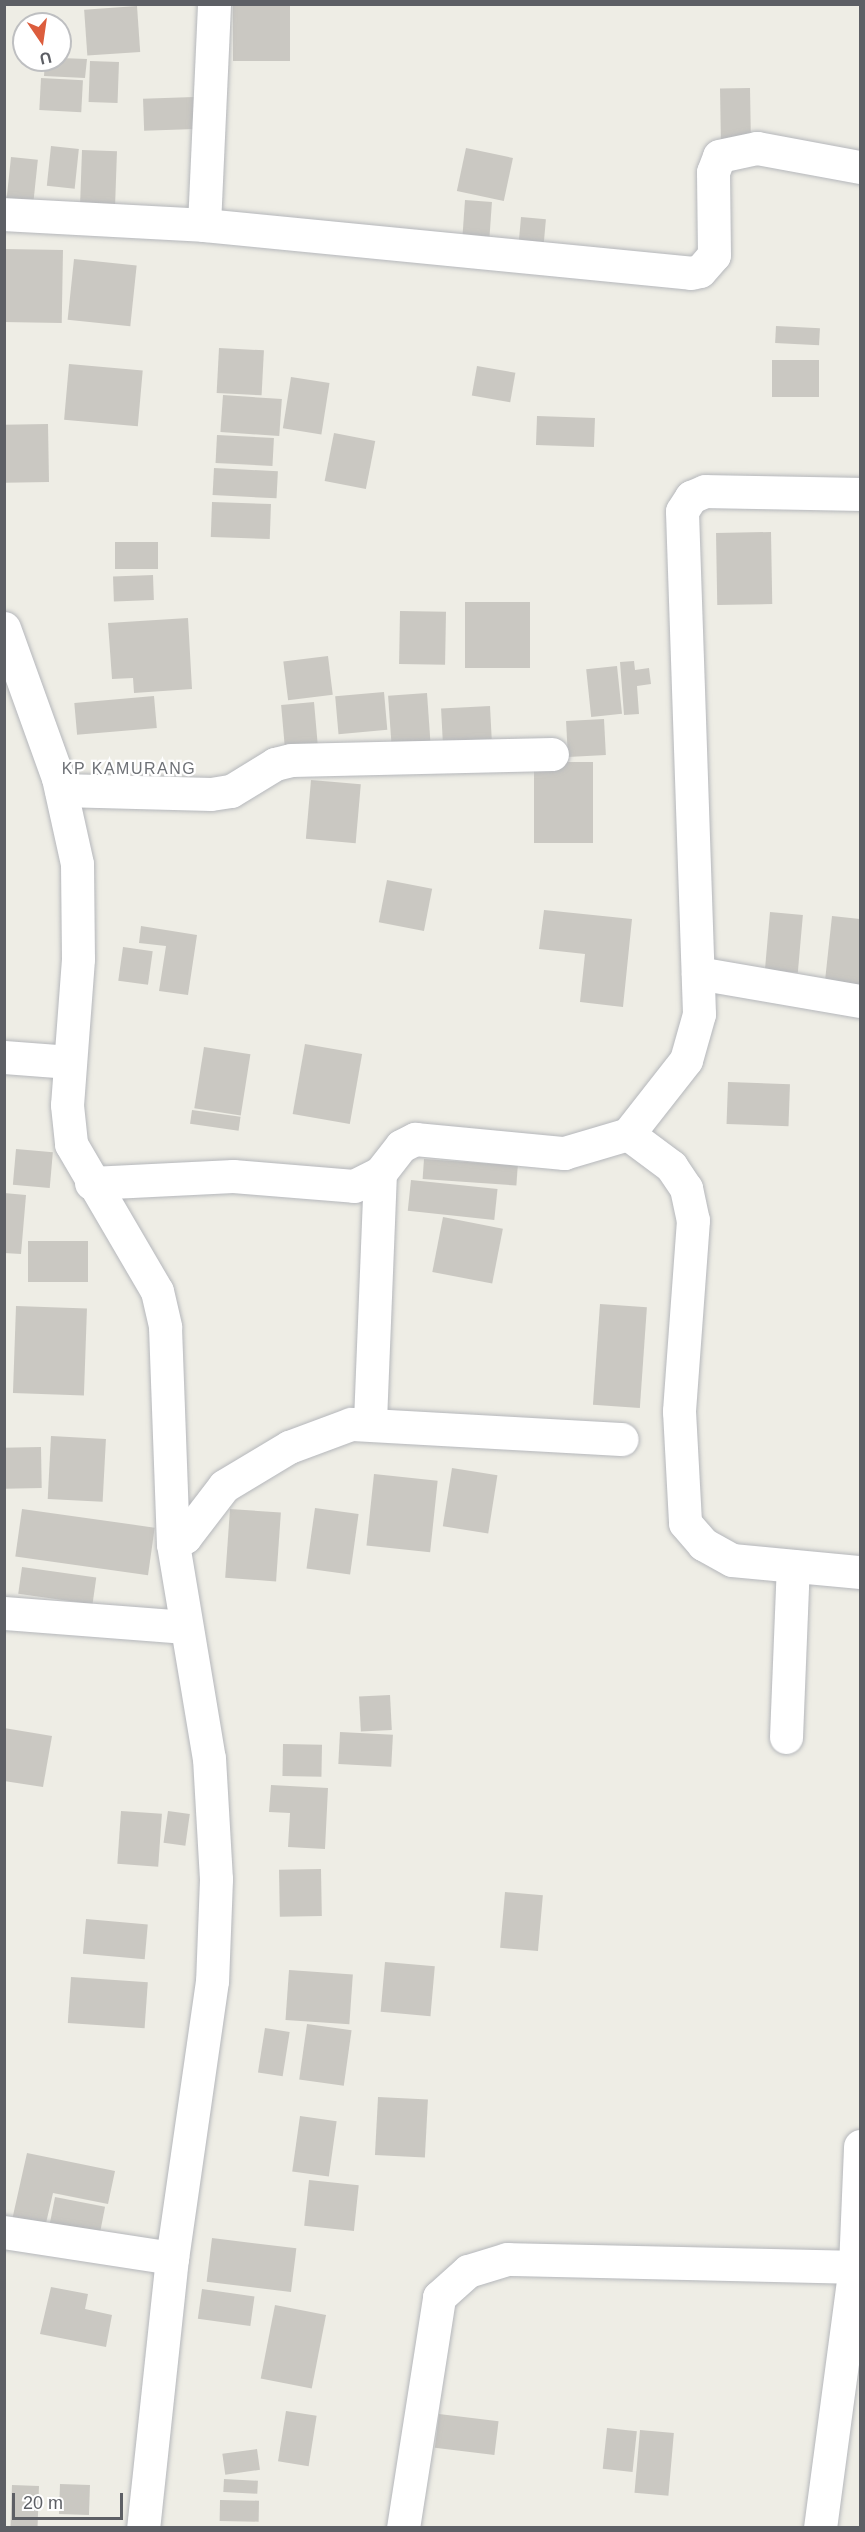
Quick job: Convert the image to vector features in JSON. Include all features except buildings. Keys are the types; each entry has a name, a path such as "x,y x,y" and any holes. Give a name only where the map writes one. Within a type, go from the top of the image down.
{"street":[{"path":"204,225 214,4"},
{"path":"4,214 204,225 691,273 700,272 714,255 713,172 718,156 757,148 861,167"},
{"path":"91,1183 233,1176 354,1186 380,1173 401,1146 415,1138 564,1153 628,1134 686,1060 699,1014 682,511 691,497 705,491 861,494"},
{"path":"4,627 61,790 77,864 78,959 70,1062 71,1144 91,1183 157,1291 165,1327 173,1545 209,1758 216,1880 212,1981 172,2258 143,2528"},
{"path":"61,790 211,794 231,791 274,764 291,760 552,754"},
{"path":"698,972 861,1001"},
{"path":"4,1057 70,1062"},
{"path":"628,1134 671,1166 686,1188 693,1220 679,1411 685,1523 703,1545 722,1556 861,1572"},
{"path":"369,1421 380,1173"},
{"path":"173,1545 185,1537 224,1486 323,1431 369,1421 622,1439"},
{"path":"786,1737 794,1566"},
{"path":"4,1613 186,1627"},
{"path":"820,2528 855,2267 861,2146"},
{"path":"4,2232 172,2258"},
{"path":"403,2528 439,2297 468,2271 507,2259 855,2267"}],"district":[{"name":"KP KAMURANG","path":"129,769"}]}
